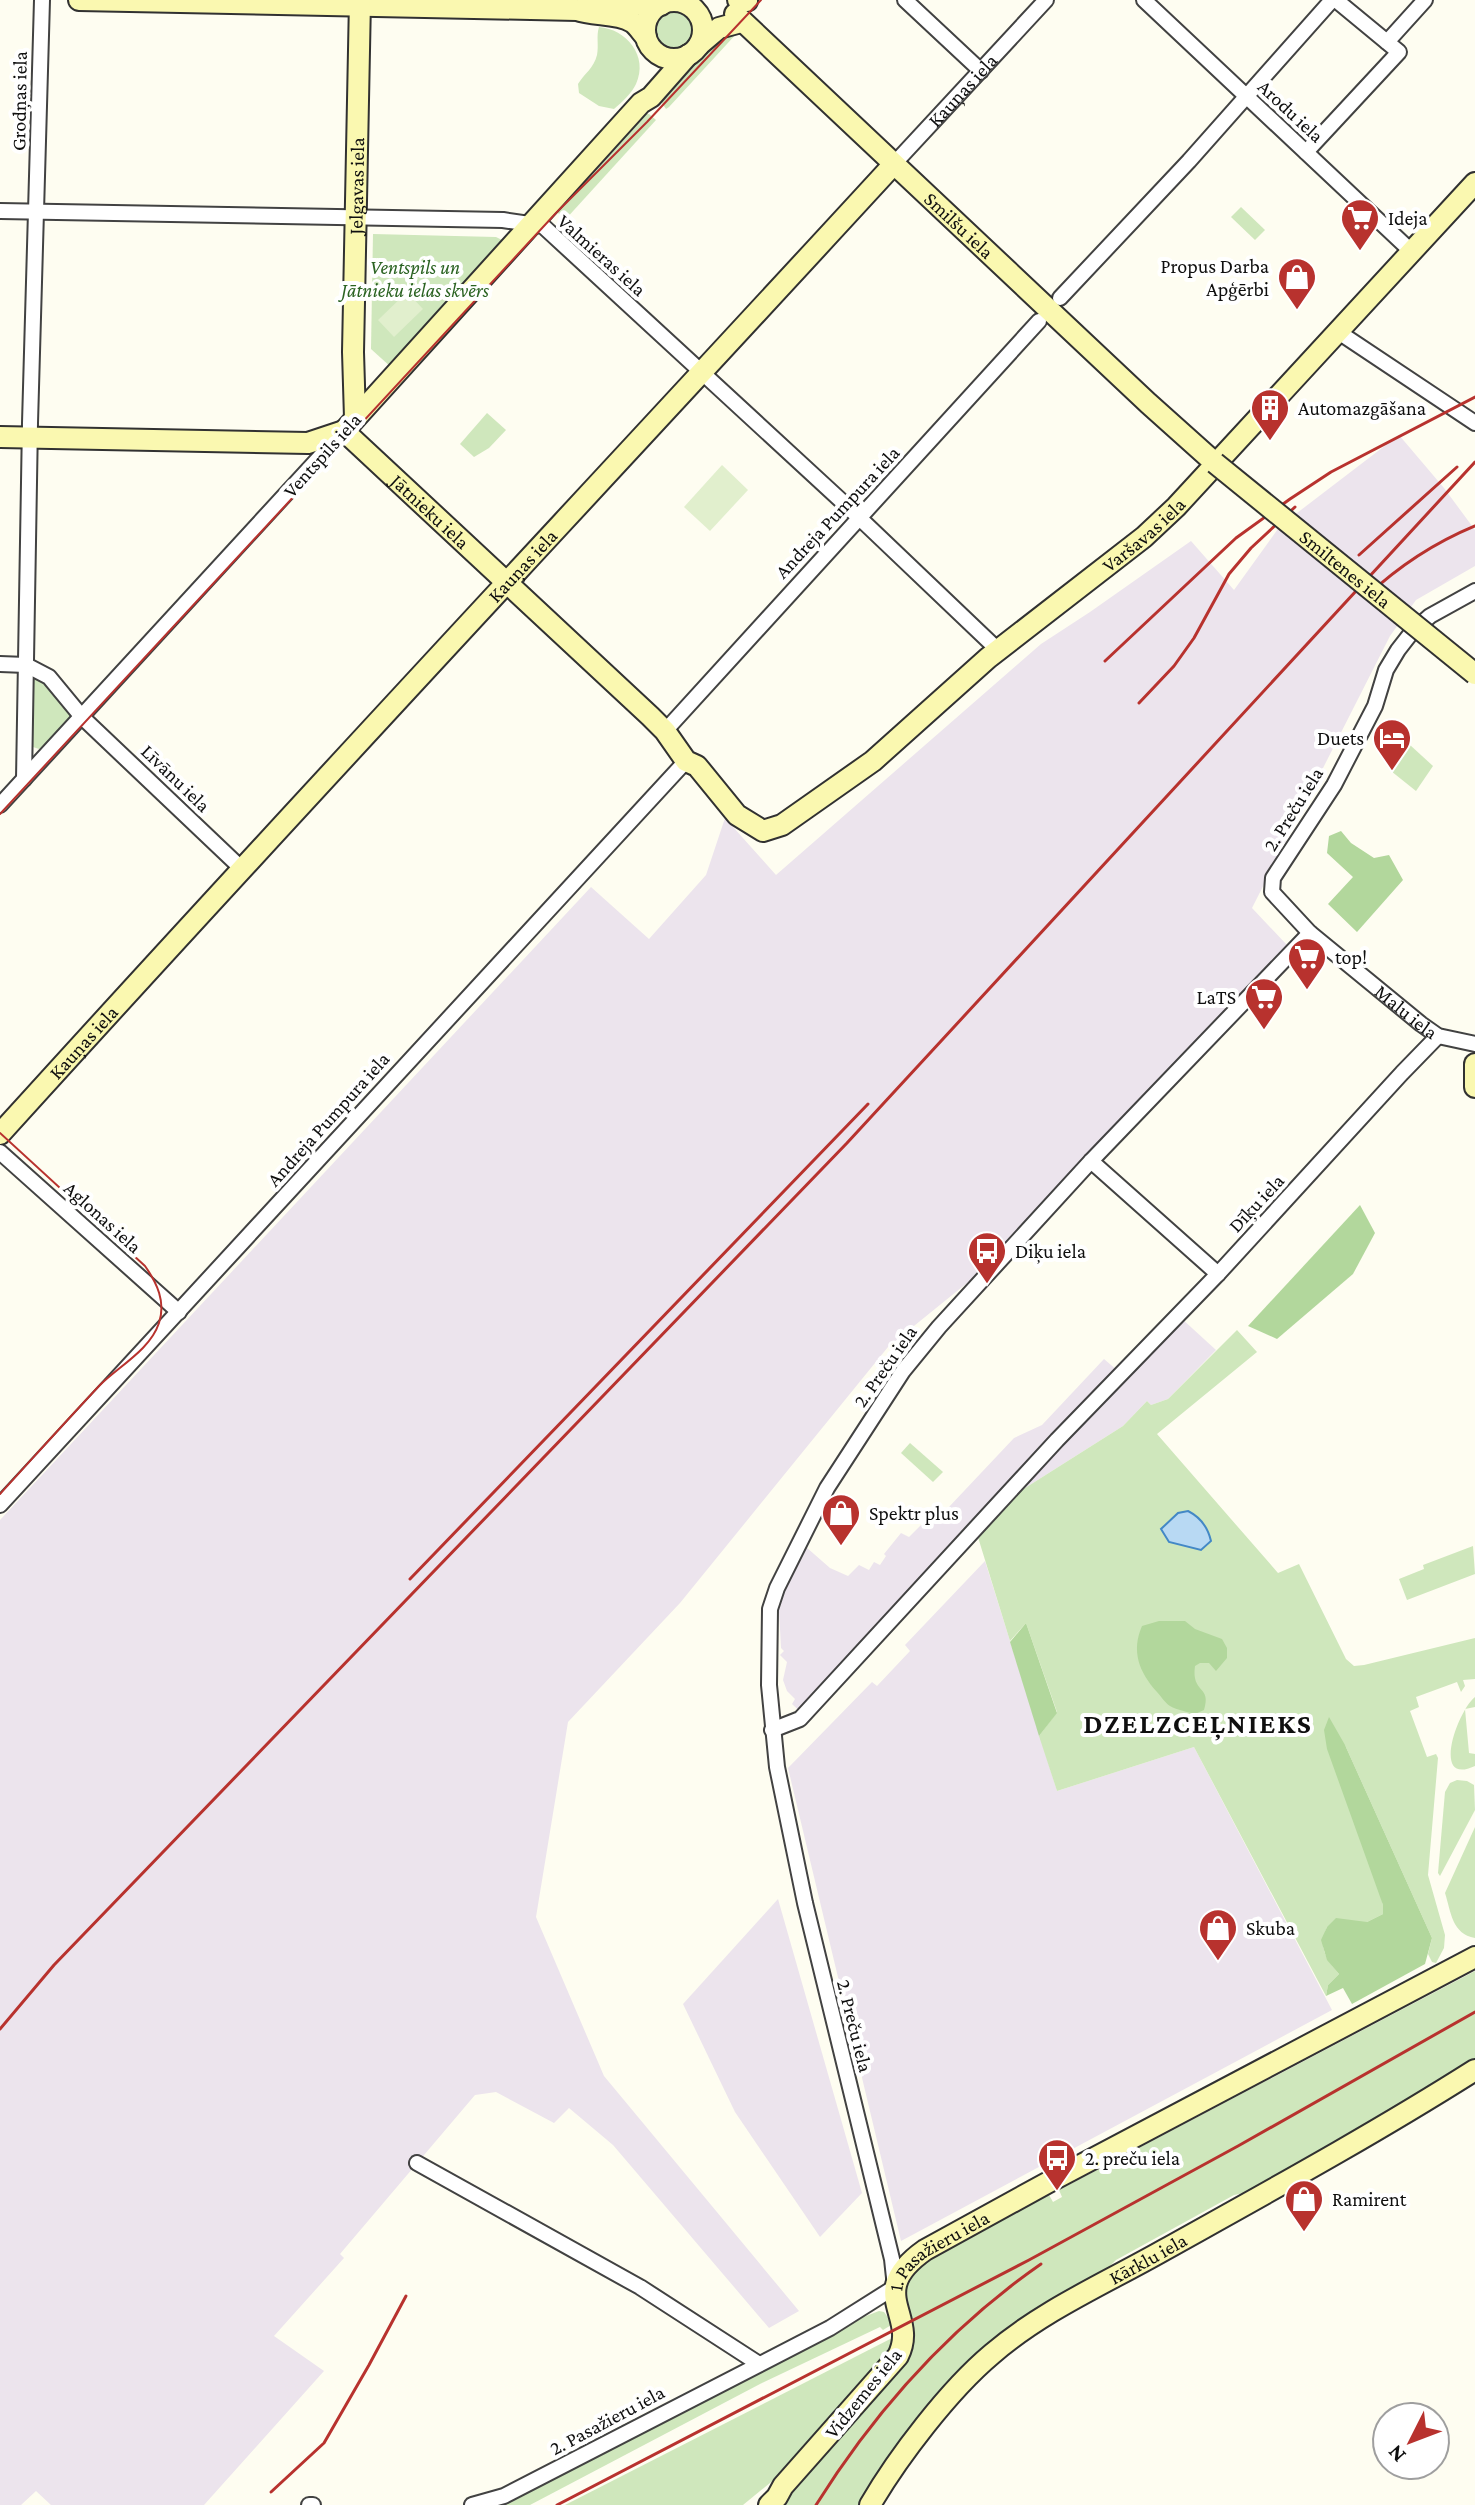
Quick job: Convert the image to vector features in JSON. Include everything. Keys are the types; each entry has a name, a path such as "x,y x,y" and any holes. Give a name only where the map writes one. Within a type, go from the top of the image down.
{"street":[{"name":"Grodņas iela","path":"24,779 42,0"},
{"path":"79,0 360,3 577,10 632,22 656,53 672,59 693,50 742,7"},
{"path":"905,0 981,71"},
{"name":"Kauņas iela","path":"0,1134 241,868 1046,0"},
{"name":"Arodu iela","path":"1144,0 1411,251"},
{"path":"1060,298 1334,0 1399,52 1306,152"},
{"path":"1387,42 1425,0"},
{"path":"577,10 588,2 678,1 690,5 742,7"},
{"name":"Jelgavas iela","path":"349,424 360,3"},
{"path":"648,42 647,19 663,3"},
{"path":"690,5 703,27 693,50"},
{"name":"Smilšu iela","path":"742,7 893,165 1215,463"},
{"name":"Ventspils iela","path":"641,103 654,71 655,59 648,42"},
{"name":"Ventspils iela","path":"0,805 641,103 651,97 693,50"},
{"name":"Varšavas iela","path":"763,831 782,825 873,761 998,650 1144,537 1176,507 1475,183"},
{"name":"Valmieras iela","path":"0,211 503,220 543,226 998,650"},
{"name":"Andreja Pumpura iela","path":"665,731 1039,321"},
{"path":"1337,331 1475,423"},
{"path":"0,437 308,443 349,424"},
{"name":"Jātnieku iela","path":"349,424 508,583 665,731 686,761 697,766 737,815 763,831"},
{"name":"Smiltenes iela","path":"1215,463 1475,674"},
{"name":"2. Preču iela","path":"895,2287 892,2259 805,1903 777,1767 769,1685 770,1609 777,1588 811,1517 903,1371 939,1327 1091,1161 1310,933 1272,892 1273,878 1334,785 1375,706 1386,670 1412,632 1430,616 1475,591"},
{"path":"0,664 26,665"},
{"name":"Līvānu iela","path":"26,665 49,677 82,717 241,868"},
{"name":"Andreja Pumpura iela","path":"0,1505 686,761"},
{"name":"Malu iela","path":"1310,933 1438,1036 1475,1044"},
{"name":"Dīķu iela","path":"772,1730 800,1719 1057,1440 1218,1274 1438,1036"},
{"path":"1475,1064 1475,1087"},
{"name":"Aglonas iela","path":"0,1152 179,1312"},
{"path":"1091,1161 1218,1274"},
{"name":"1. Pasažieru iela","path":"759,2364 830,2328 895,2287 906,2263 925,2250 1475,1957"},
{"name":"Kārklu iela","path":"870,2505 938,2410 990,2355 1014,2337 1086,2291 1238,2209 1475,2070"},
{"path":"417,2163 640,2287 759,2364"},
{"name":"Vidzemes iela","path":"769,2505 898,2356 905,2338 895,2302 895,2287"},
{"name":"2. Pasažieru iela","path":"472,2505 504,2496 759,2364"},
{"name":"Vidzemes iela","path":"751,2505 771,2490 783,2486"}],"shaded area":[{"path":"1399,435 1475,530 1475,566 1416,600 1390,636 1252,908 1287,945 988,1266 888,1347 680,1603 568,1722 536,1917 604,2076 799,2311 769,2328 613,2145 569,2108 554,2123 496,2092 475,2095 340,2254 344,2258 274,2336 324,2371 204,2505 51,2505 36,2491 21,2505 0,2505 0,1520 591,887 649,939 706,875 725,818 776,875 1041,644 1191,541 1234,590 1280,526"},
{"path":"1181,1318 1216,1350 1168,1399 1151,1405 1147,1401 1123,1426 1011,1497 806,1717 792,1704 795,1699 787,1691 783,1680 787,1662 780,1655 784,1651 781,1648 779,1610 788,1580 806,1547 830,1568 848,1576 859,1565 869,1570 874,1562 880,1565 886,1556 884,1554 901,1533 909,1537 921,1525 931,1526 1014,1438 1042,1425 1104,1359 1125,1377"},
{"path":"985,1561 1057,1791 1194,1747 1332,2010 901,2241 788,1768 872,1682 877,1686 910,1651 905,1645"},
{"path":"778,1899 862,2193 820,2237 735,2112 683,2004"}],"green space":[{"path":"674,11 688,17 694,31 688,45 674,51 660,45 654,31 660,17"},
{"path":"599,27 626,39 640,64 634,87 614,109 599,106 579,93 578,84 596,60"},
{"path":"738,32 666,109 660,100 710,41"},
{"path":"646,114 656,120 564,221 556,210"},
{"path":"1241,207 1265,230 1255,240 1231,217"},
{"name":"Ventspils un Jātnieku ielas skvērs","path":"373,234 496,237 504,241 392,368 371,349"},
{"path":"407,292 423,309 394,337 378,320"},
{"path":"487,413 506,430 489,448 474,457 460,444"},
{"path":"722,465 748,490 710,531 684,507"},
{"path":"36,677 71,711 71,718 47,745 39,749 33,747 30,741 31,681"},
{"path":"1410,745 1433,766 1416,791 1391,771"},
{"path":"1341,831 1351,843 1374,858 1389,855 1403,880 1357,932 1328,904 1353,877 1327,853 1329,836"},
{"path":"1360,1205 1375,1233 1353,1274 1277,1339 1248,1326"},
{"path":"1237,1330 1257,1352 1157,1434 1278,1573 1299,1564 1346,1659 1354,1666 1475,1638 1475,1679 1463,1680 1465,1686 1461,1692 1457,1682 1416,1697 1419,1707 1410,1711 1427,1757 1436,1754 1438,1758 1428,1875 1445,1935 1444,1948 1436,1963 1432,1962 1428,1954 1432,1938 1345,1745 1383,1914 1367,1922 1327,1927 1323,1947 1339,1974 1328,1985 1326,1996 1194,1747 1057,1791 1039,1736 1057,1712 1026,1623 1010,1641 977,1534 1011,1497 1123,1426 1147,1401 1151,1405 1168,1399"},
{"path":"910,1443 943,1472 933,1482 901,1453"},
{"path":"1473,1546 1475,1574 1407,1600 1399,1579 1424,1569 1423,1565"},
{"path":"1159,1621 1185,1621 1195,1629 1222,1639 1227,1648 1227,1658 1216,1671 1209,1663 1195,1666 1196,1681 1204,1692 1204,1710 1195,1714 1170,1706 1141,1669 1137,1644 1142,1626"},
{"path":"1026,1623 1057,1713 1039,1736 1010,1642"},
{"path":"1475,1697 1475,1707 1466,1709 1468,1705"},
{"path":"1465,1710 1469,1753 1475,1754 1475,1766 1461,1770 1454,1766 1451,1757 1456,1730"},
{"path":"1329,1717 1345,1745 1432,1938 1425,1964 1352,2004 1343,1988 1326,1996 1328,1985 1339,1974 1327,1960 1321,1940 1336,1918 1367,1922 1383,1914 1383,1905 1327,1749 1324,1730"},
{"path":"1457,1780 1474,1785 1475,1810 1440,1876 1445,1792 1450,1783"},
{"path":"1475,1827 1475,1938 1467,1936 1457,1927 1445,1893"},
{"path":"1475,1971 1475,2062 1254,2191 1234,2195 1116,2260 1100,2276 987,2344 950,2383 862,2505 776,2505 830,2449 912,2350 914,2339 902,2301 911,2275 929,2258 1049,2195 1053,2202 1062,2197 1059,2190"},
{"path":"879,2311 884,2312 893,2324 883,2330 880,2327 760,2384 530,2505 499,2505 520,2497 848,2323"},
{"path":"898,2335 885,2361 781,2474 743,2505 565,2505"}],"water":[{"path":"1188,1511 1200,1520 1210,1536 1211,1541 1201,1550 1169,1542 1161,1529 1178,1513"}],"tram line":[{"path":"0,814 556,213 647,122 761,0"},
{"path":"0,1133 145,1266 161,1300 159,1323 149,1341 100,1385 0,1494"}],"railway":[{"path":"1105,661 1236,538 1290,499 1331,472 1475,397"},
{"path":"0,2029 54,1965 847,1143 1475,462"},
{"path":"1359,555 1457,467"},
{"path":"1139,703 1174,666 1194,638 1229,574 1251,548 1295,507"},
{"path":"1367,596 1418,556 1475,526"},
{"path":"410,1579 868,1104"},
{"path":"557,2505 1029,2260 1475,2012"},
{"path":"816,2505 863,2437 916,2373 975,2315 1041,2264"},
{"path":"271,2492 324,2443 406,2296"}],"place":[{"name":"Ideja","path":"1360,252"},
{"name":"Propus Darba Apģērbi","path":"1297,311"},
{"name":"Automazgāšana","path":"1270,442"},
{"name":"Duets","path":"1392,772"},
{"name":"top!","path":"1307,991"},
{"name":"LaTS","path":"1264,1031"},
{"name":"Diķu iela","path":"987,1285"},
{"name":"Spektr plus","path":"841,1547"},
{"name":"Skuba","path":"1218,1962"},
{"name":"2. preču iela","path":"1057,2192"},
{"name":"Ramirent","path":"1304,2233"}],"district":[{"name":"DZELZCEĻNIEKS","path":"1198,1723"}]}
